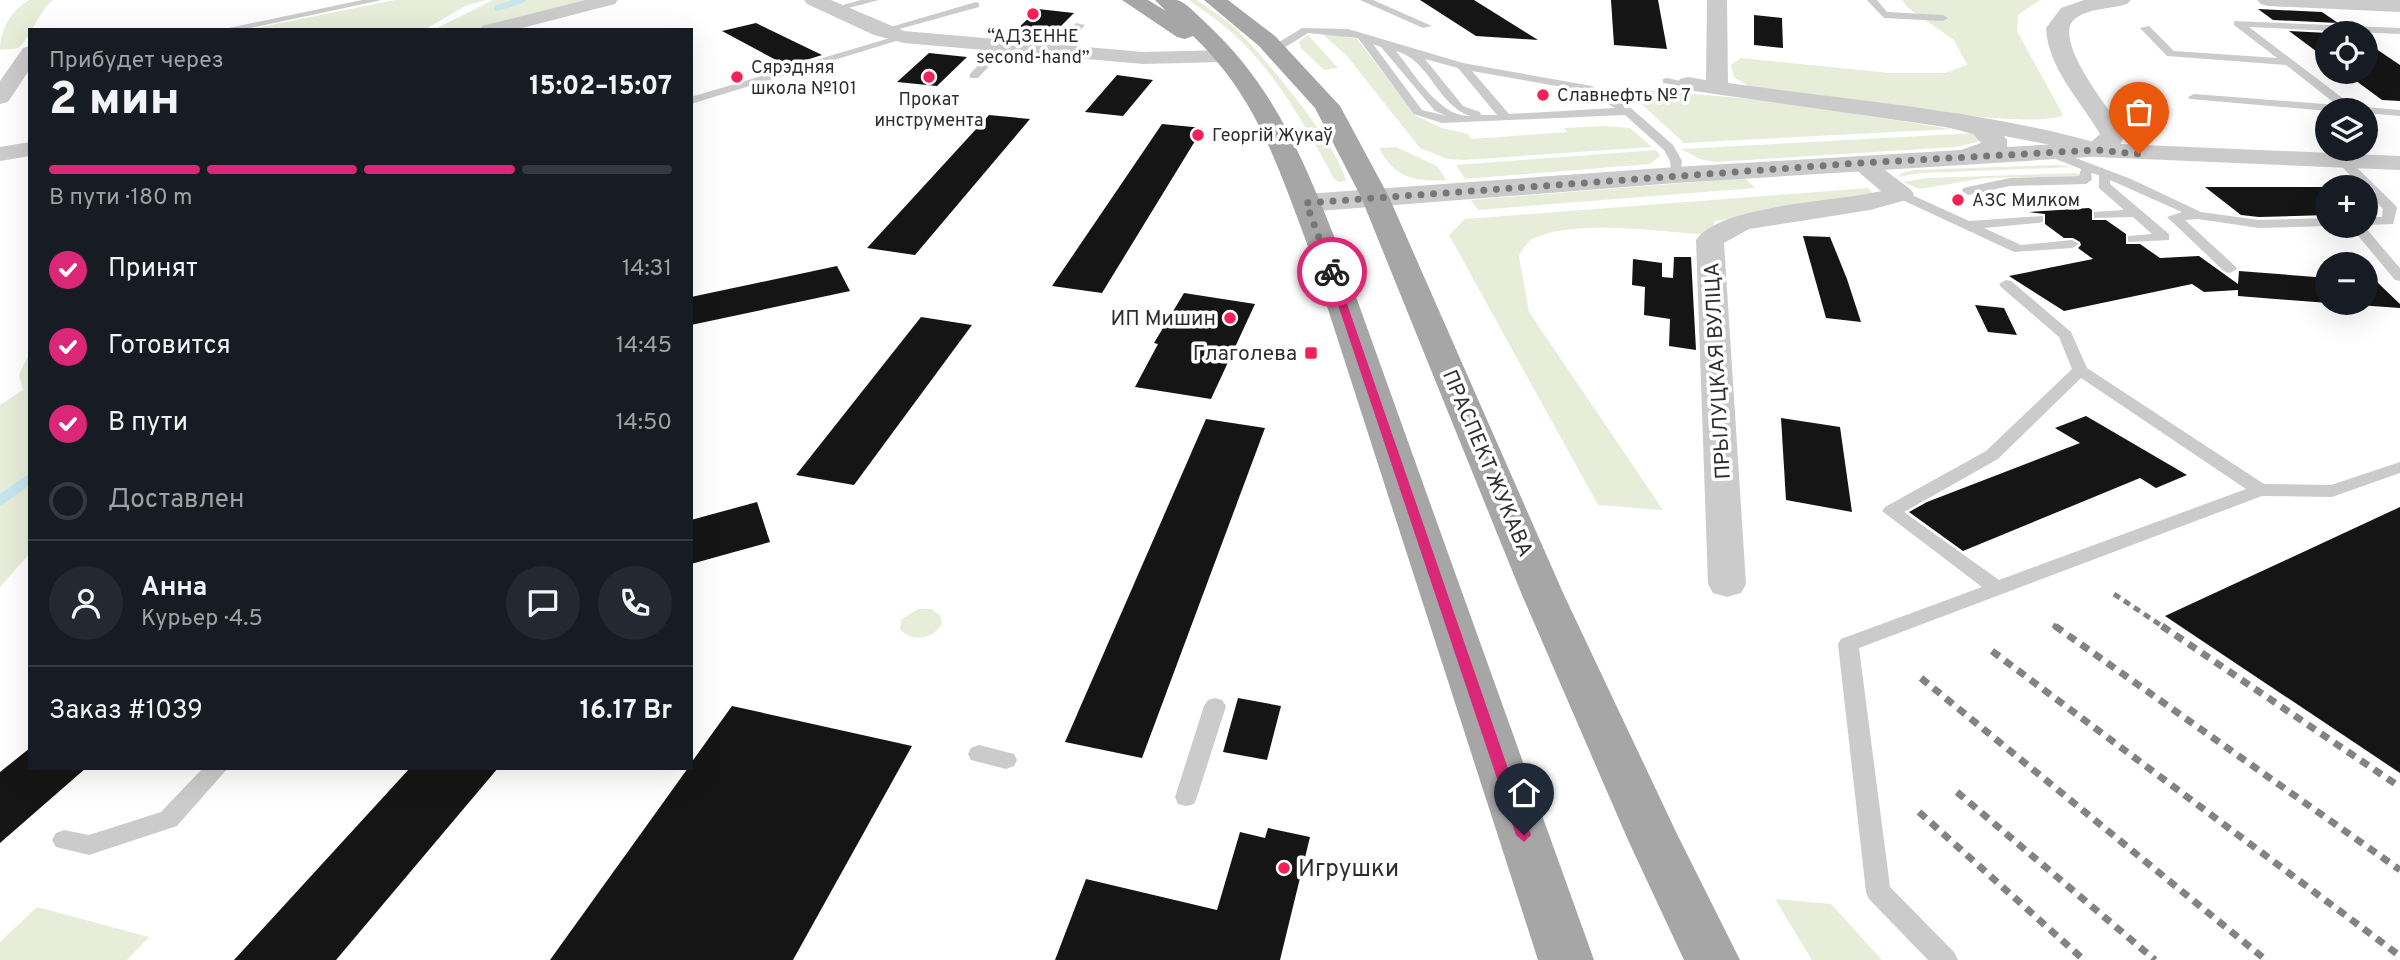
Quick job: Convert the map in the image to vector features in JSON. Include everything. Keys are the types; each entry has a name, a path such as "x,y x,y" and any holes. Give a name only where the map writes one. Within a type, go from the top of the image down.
{"main road":[{"path":"1133,0 1222,54"},
{"path":"1166,0 1198,26 1265,110 1306,203 1566,960"},
{"name":"ПРАСПЕКТ ЖУКАВА","path":"1215,0 1271,45 1327,106 1375,197 1544,595 1654,840 1713,960"},
{"path":"1244,0 1270,30 1271,45"}],"street":[{"path":"497,28 608,0"},
{"path":"814,0 837,8 881,32 904,37 1143,58 1222,54"},
{"path":"1717,0 1717,87"},
{"path":"2096,164 2113,134 2058,50 2057,27 2063,17 2089,6 2119,0"},
{"path":"2268,0 2400,6"},
{"path":"0,97 17,63"},
{"path":"1678,82 1944,119 2054,138 2096,164"},
{"path":"1944,119 1982,129 1994,141 1994,147 1987,152 1965,157"},
{"path":"0,154 28,149"},
{"path":"1306,203 1676,175 2052,153 2096,164 2315,160"},
{"path":"2356,161 2397,164"},
{"path":"1860,163 1907,196"},
{"name":"ПРЫЛУЦКАЯ ВУЛІЦА","path":"1727,584 1710,240 1742,222 1907,196"}],"lane":[{"path":"234,28 377,0"},
{"path":"837,8 874,0"},
{"path":"1366,0 1427,26"},
{"path":"1872,0 1884,15 1943,18"},
{"path":"881,32 976,5"},
{"path":"2336,98 2238,23 2397,32"},
{"path":"1056,51 1080,25"},
{"path":"2145,29 2171,54 2289,62"},
{"path":"1271,45 1306,30 1348,32 1462,66 1580,86 1628,111 1669,148 1676,161 1676,175"},
{"path":"1362,36 1418,112 1442,120 1628,111"},
{"path":"693,100 904,37"},
{"path":"1385,45 1439,108 1465,120"},
{"path":"974,76 1003,46"},
{"path":"1415,54 1459,108 1501,118"},
{"path":"1462,66 1501,118"},
{"path":"2193,97 2315,106"},
{"path":"2378,111 2400,113"},
{"path":"2343,161 2357,175"},
{"path":"1968,191 2010,182 2086,180 2085,173 2096,164"},
{"path":"2096,164 2104,185 2164,237 2133,239"},
{"path":"2096,164 2127,182 2198,215"},
{"path":"1907,196 1946,202"},
{"path":"1907,196 2019,249 2072,244"},
{"path":"2378,196 2390,208 2388,220 2378,220"},
{"path":"2099,215 2136,213"},
{"path":"2230,269 2174,218 2198,215 2259,224 2315,222"},
{"path":"1966,226 2038,219"},
{"path":"2367,238 2400,277"},
{"path":"2006,284 2066,335 2080,370 2260,490"},
{"path":"1997,588 1891,510 1992,455 2080,370"},
{"path":"1945,960 1878,892 1848,644 2260,490 2332,491 2400,467"},
{"path":"1186,797 1215,706"},
{"path":"979,754 1006,760"},
{"path":"64,840 89,845 169,819 215,770"}],"green space":[{"path":"29,0 53,0 33,28 28,28 28,36 21,45 15,49 0,50 2,35 17,10"},
{"path":"395,0 486,0 465,6 427,28 256,28"},
{"path":"493,0 586,0 506,20 492,28 437,28"},
{"path":"1189,0 1197,0 1227,21 1264,59 1315,124 1340,165 1346,181 1339,182 1334,179 1300,119 1260,62 1228,29"},
{"path":"1902,0 2040,0 2018,15 2017,31 2063,115 2044,119 2012,119 1923,111 1750,87 1734,77 1731,65 1741,58 1890,73 1945,73 1967,65 1954,40 1908,8"},
{"path":"1320,32 1357,39 1416,116 1442,128 1468,134 1471,139 1567,132 1564,128 1605,126 1630,128 1652,147 1447,159 1420,148 1347,56"},
{"path":"1308,35 1338,68 1324,70 1301,48 1299,42"},
{"path":"1624,88 1763,100 1952,129 1684,143"},
{"path":"1976,133 1980,138 1977,142 1955,147 1715,162 1700,159 1681,149"},
{"path":"1396,147 1437,166 1446,180 1424,180 1406,176 1398,171 1391,166 1379,148"},
{"path":"1656,150 1660,156 1650,164 1465,179 1456,165"},
{"path":"2057,165 2074,167 1921,173 1898,177 1914,170"},
{"path":"2076,173 2080,176 1985,178 1920,189 1903,182 1927,178"},
{"path":"1745,178 1755,188 1478,210 1471,200"},
{"path":"1868,188 1876,196 1715,221 1710,235 1644,229 1571,229 1532,239 1523,249 1519,256 1529,312 1663,510 1598,505 1449,235 1465,219"},
{"path":"28,356 28,555 0,587 0,405 23,390 19,375"},
{"path":"918,609 931,609 940,615 942,624 928,636 916,638 900,629 901,620"},
{"path":"1775,899 1831,904 1882,960 1812,960"},
{"path":"37,907 149,937 127,960 0,960 0,942"}],"building":[{"path":"1420,0 1474,0 1538,40 1476,36"},
{"path":"1611,0 1658,0 1667,49 1614,45"},
{"path":"1038,9 1074,13 1048,39 1011,35"},
{"path":"2258,9 2322,12 2335,21 2315,22 2273,20"},
{"path":"1754,15 1782,18 1783,48 1754,45"},
{"path":"756,23 822,55 787,66 722,31"},
{"path":"2289,31 2315,32 2315,50"},
{"path":"2378,50 2400,65 2400,101 2382,100 2360,84 2378,84"},
{"path":"929,53 967,57 937,86 897,82"},
{"path":"1117,75 1153,80 1123,116 1085,112"},
{"path":"989,115 1030,119 915,255 867,248"},
{"path":"1162,124 1203,128 1102,293 1052,286"},
{"path":"2205,187 2315,187 2315,215 2241,215"},
{"path":"2089,208 2092,210 2092,220 2106,220 2126,234 2126,244 2140,244 2160,258 2199,256 2238,284 2239,271 2315,277 2315,302 2238,296 2238,290 2204,292 2192,284 2064,311 2009,276 2093,259 2078,248 2080,242 2073,238 2064,238 2045,224 2045,214 2029,212"},
{"path":"1803,236 1830,237 1861,322 1826,318"},
{"path":"1674,257 1691,257 1696,350 1669,346 1670,319 1644,315 1645,287 1632,285 1633,259 1662,263 1662,277 1673,278"},
{"path":"837,266 850,291 693,325 693,297"},
{"path":"2378,283 2400,304 2400,308 2378,306"},
{"path":"1184,293 1255,304 1211,399 1135,387 1158,344 1154,343"},
{"path":"1975,305 2004,308 2017,335 1988,332"},
{"path":"921,317 972,325 854,485 796,475"},
{"path":"2086,416 2187,475 2156,488 2140,478 1963,551 1909,512 1927,502 2080,443 2055,428"},
{"path":"1781,418 1840,427 1852,512 1786,500"},
{"path":"1206,419 1265,428 1142,758 1065,742"},
{"path":"757,502 770,542 693,563 693,519"},
{"path":"2400,507 2400,773 2165,616"},
{"path":"1238,698 1281,706 1267,760 1223,752"},
{"path":"732,706 912,746 793,960 550,960 687,770 693,770 693,760"},
{"path":"28,750 28,770 84,770 0,843 0,772"},
{"path":"408,770 496,770 336,960 234,960"},
{"path":"1268,828 1310,837 1280,960 1055,960 1086,879 1217,910 1240,832 1265,838"}],"waterway":[{"path":"497,8 522,0"},
{"path":"0,500 28,480"}],"railway":[{"path":"2114,594 2162,626"},
{"path":"2053,625 2057,627"},
{"path":"2162,626 2400,787"},
{"path":"2057,627 2400,870"},
{"path":"1992,651 2400,956"},
{"path":"1921,678 2266,960"},
{"path":"1957,792 2155,960"},
{"path":"1919,812 2084,960"}],"way so far":[{"path":"1332,272 1306,203 1860,163 2096,150 2139,154"}],"place":[{"name":"“АДЗЕННЕ second-hand”","path":"1033,14"},
{"name":"Сярэдняя школа №101","path":"737,77"},
{"name":"Прокат инструмента","path":"929,77"},
{"name":"Славнефть № 7","path":"1543,95"},
{"name":"Георгій Жукаў","path":"1198,135"},
{"name":"АЗС Милком","path":"1958,200"},
{"name":"ИП Мишин","path":"1230,318"},
{"name":"Глаголева","path":"1311,353"},
{"name":"Игрушки","path":"1284,868"}],"route":[{"path":"1332,272 1524,835"}]}
